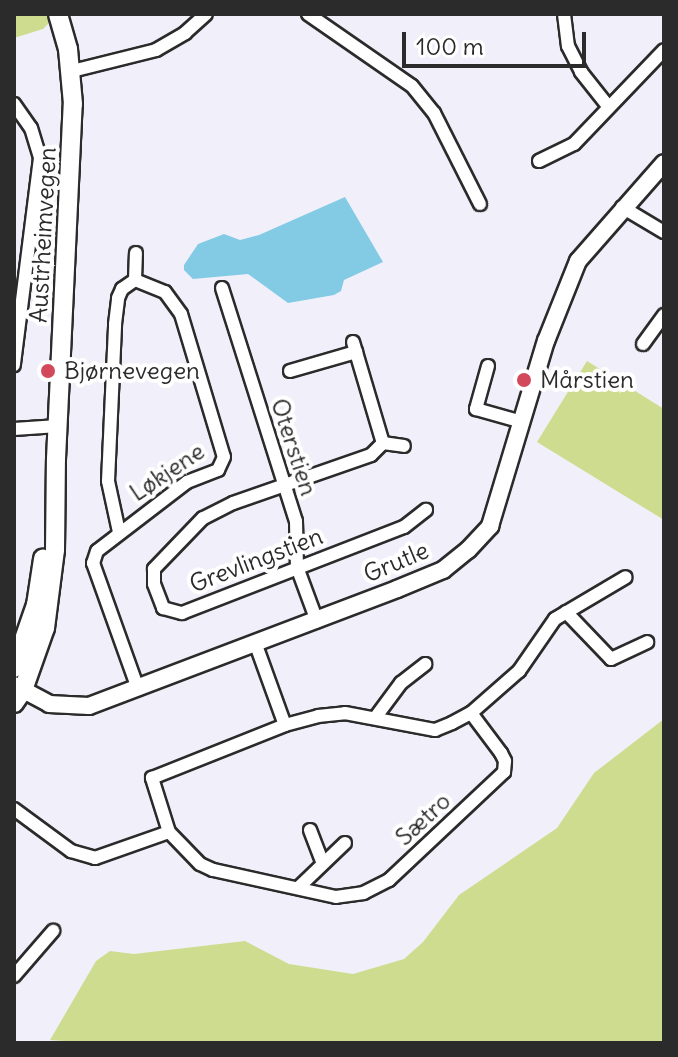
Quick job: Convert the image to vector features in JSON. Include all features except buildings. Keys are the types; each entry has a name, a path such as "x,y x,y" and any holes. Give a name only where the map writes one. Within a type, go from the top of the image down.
{"main road":[{"name":"Austrheimvegen","path":"14,668 36,605 56,459 72,71 58,14"},
{"name":"Austrheimvegen","path":"17,693 41,642 51,599 58,483 56,459"}],"street":[{"path":"72,71 156,50 185,33 206,14"},
{"path":"308,14 412,86 434,113 480,204"},
{"path":"564,14 568,46 574,59 595,94 608,106"},
{"path":"539,161 574,144 664,50"},
{"path":"14,104 31,128 40,158 14,365"},
{"name":"Grutle","path":"17,693 49,704 89,706 256,645 443,570 468,550 490,526 546,341 578,261 622,207 664,163"},
{"path":"622,207 664,232"},
{"name":"Løkjene","path":"135,280 136,253"},
{"name":"Løkjene","path":"135,280 165,292 181,314 224,457 218,470 187,482 97,551 93,563 138,689"},
{"name":"Løkjene","path":"119,532 108,481 115,324 122,289 135,280"},
{"name":"Oterstien","path":"222,288 282,487 296,521 297,567 317,621"},
{"path":"643,344 664,315"},
{"path":"290,371 354,347 383,443 404,446"},
{"path":"488,366 476,409 522,422"},
{"path":"14,429 58,426"},
{"name":"Grevlingstien","path":"383,443 371,455 233,503 203,518 154,569 154,584 163,608 182,613 404,527 426,510"},
{"name":"Sætro","path":"471,713 505,761 498,779 389,880 364,893 336,897 213,870 189,856 169,832 152,778 285,725 345,713 435,730 471,713 519,671 541,637 566,612 626,577"},
{"path":"566,612 611,659 647,642"},
{"path":"256,645 285,725"},
{"path":"375,718 401,683 425,664"},
{"path":"14,809 71,851 95,858 169,832"},
{"path":"310,830 322,862"},
{"path":"298,888 345,843"},
{"path":"14,976 53,931"}],"green space":[{"path":"14,14 58,14 43,29 14,38"},
{"path":"587,361 664,409 664,520 537,442"},
{"path":"664,719 664,1043 93,1043 50,1040 96,961 110,951 134,954 245,941 289,964 353,974 404,959 423,942 459,895 557,828 594,773"}],"water":[{"path":"345,197 383,262 344,280 341,291 334,295 288,303 248,274 193,279 184,270 198,244 224,234 240,240 259,235"}],"place":[{"name":"Bjørnevegen","path":"48,371"},
{"name":"Mårstien","path":"524,380"}]}
